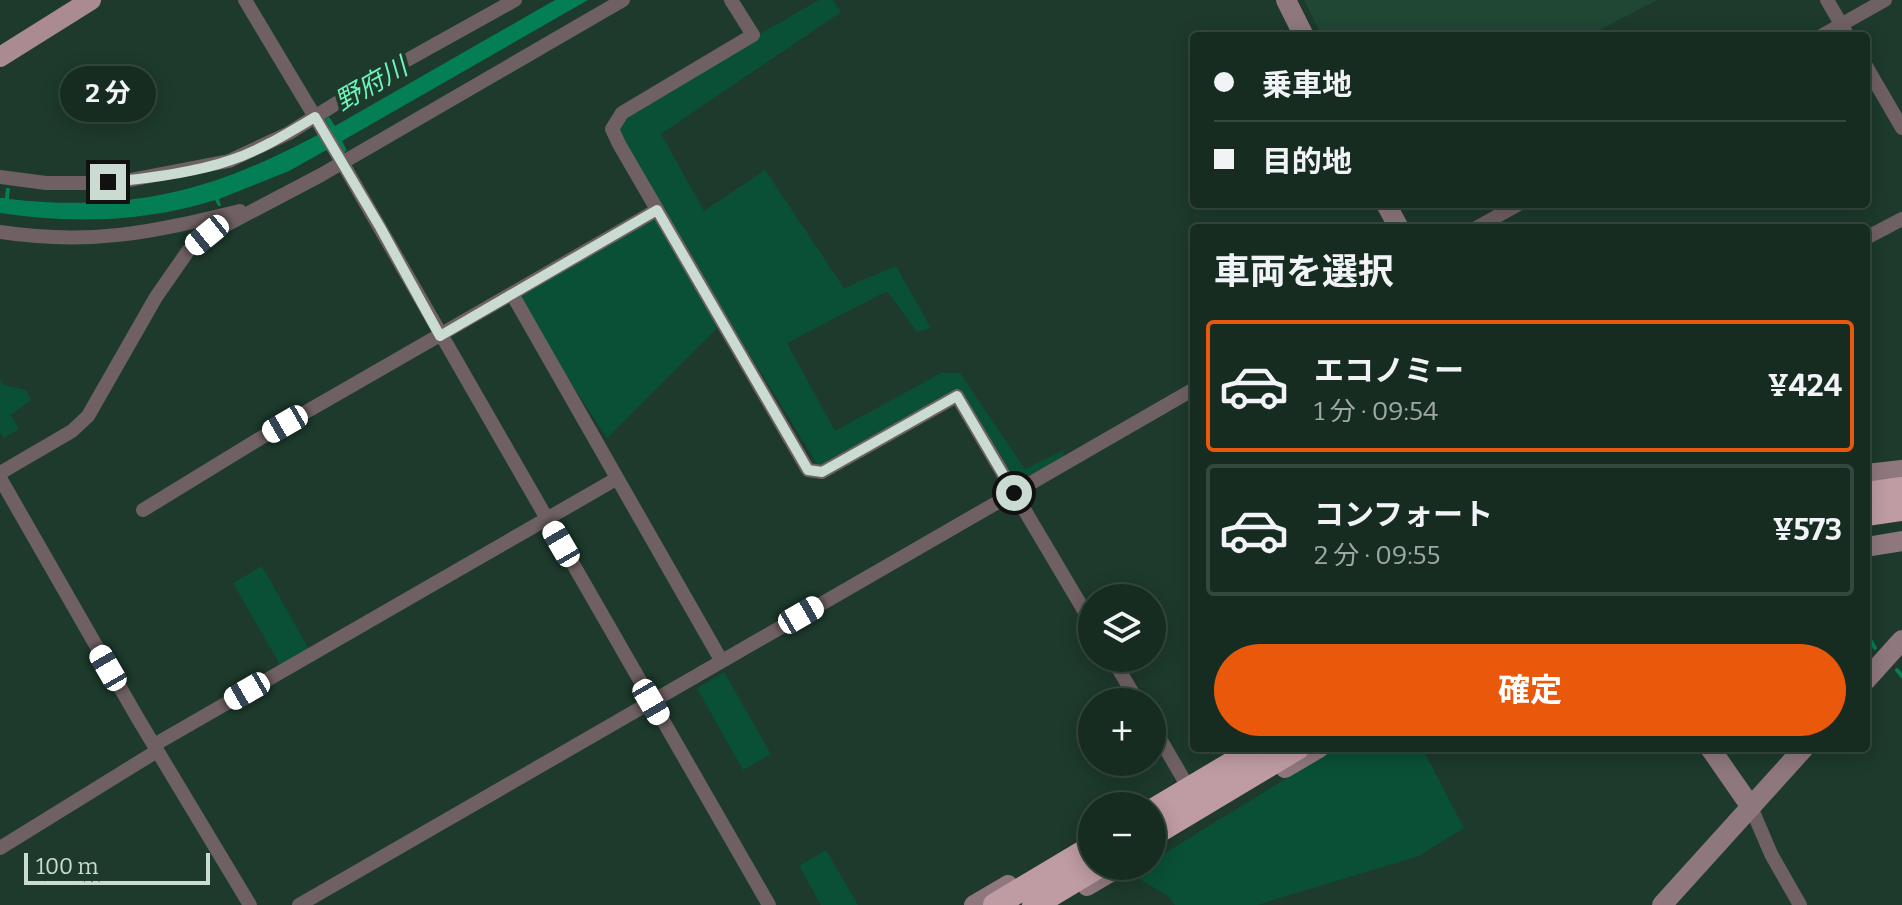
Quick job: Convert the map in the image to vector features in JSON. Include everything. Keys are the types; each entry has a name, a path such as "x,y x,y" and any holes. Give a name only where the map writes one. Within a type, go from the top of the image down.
{"highway":[{"path":"1870,493 1902,489"},
{"path":"1870,513 1902,509"},
{"path":"1166,803 1251,752"},
{"path":"1166,827 1290,752"},
{"path":"995,905 1078,855"},
{"path":"1034,905 1078,879"}],"main road":[{"path":"0,57 91,0"},
{"path":"1286,0 1302,32"},
{"path":"1870,461 1902,457"},
{"path":"1870,474 1902,470"},
{"path":"1870,546 1902,541"},
{"path":"1870,676 1902,640"},
{"path":"1164,792 1230,752"},
{"path":"1166,839 1312,752"},
{"path":"1713,752 1751,807"},
{"path":"1662,905 1800,752"},
{"path":"974,905 1078,842"},
{"path":"1055,905 1097,880"}],"street":[{"path":"245,0 342,162 769,905"},
{"path":"0,177 46,183 130,180 229,161 251,153 315,117 391,69 515,0"},
{"path":"250,905 0,476 72,431 88,416 156,297 188,251 207,235 342,162 623,0"},
{"path":"731,0 753,35 644,98 622,113 612,129 657,210 808,470 822,472 957,396 1078,600"},
{"path":"1827,0 1845,30 1885,0"},
{"path":"1870,73 1902,128"},
{"path":"0,232 87,239 129,235 177,227 266,204"},
{"path":"1483,224 1512,208"},
{"path":"143,510 259,439 657,210"},
{"path":"1870,236 1902,219"},
{"path":"512,294 721,660"},
{"path":"299,905 1190,391"},
{"path":"0,848 156,748 616,479"},
{"path":"1166,749 1184,780"},
{"path":"1751,807 1771,854 1800,905"}],"shaded area":[{"path":"555,0 588,0 342,141 347,151 344,152 339,143 289,171 219,199 221,206 215,200 162,213 81,220 0,213 0,198 5,198 6,188 10,188 9,199 97,202 137,199 176,192 251,167 330,128 325,119 329,117 335,126"},
{"path":"819,0 833,0 841,12 661,134 704,211 765,170 844,288 896,266 931,328 917,332 887,291 787,343 835,431 941,373 960,373 1025,469 1064,450 1063,456 1023,488 957,396 822,472 614,134 622,113"},
{"path":"1304,0 1657,0 1596,32 1320,32"},
{"path":"653,213 722,323 607,438 512,294"},
{"path":"0,380 3,385 26,390 31,400 11,415 19,429 4,438 0,432"},
{"path":"262,566 310,651 283,670 233,583"},
{"path":"724,672 771,754 743,770 697,688"},
{"path":"1329,752 1424,752 1464,828 1419,856 1257,905 1175,905 1168,896 1141,880 1166,880 1166,852"},
{"path":"826,850 858,905 821,905 799,866"}],"waterway":[{"path":"1870,640 1875,648"},
{"path":"1897,670 1902,676"}],"route":[{"path":"108,182 229,161 251,153 315,117 440,336 657,210 808,470 822,472 957,396 1014,493"}],"water label":[{"name":"野府川","path":"371,84"}]}
